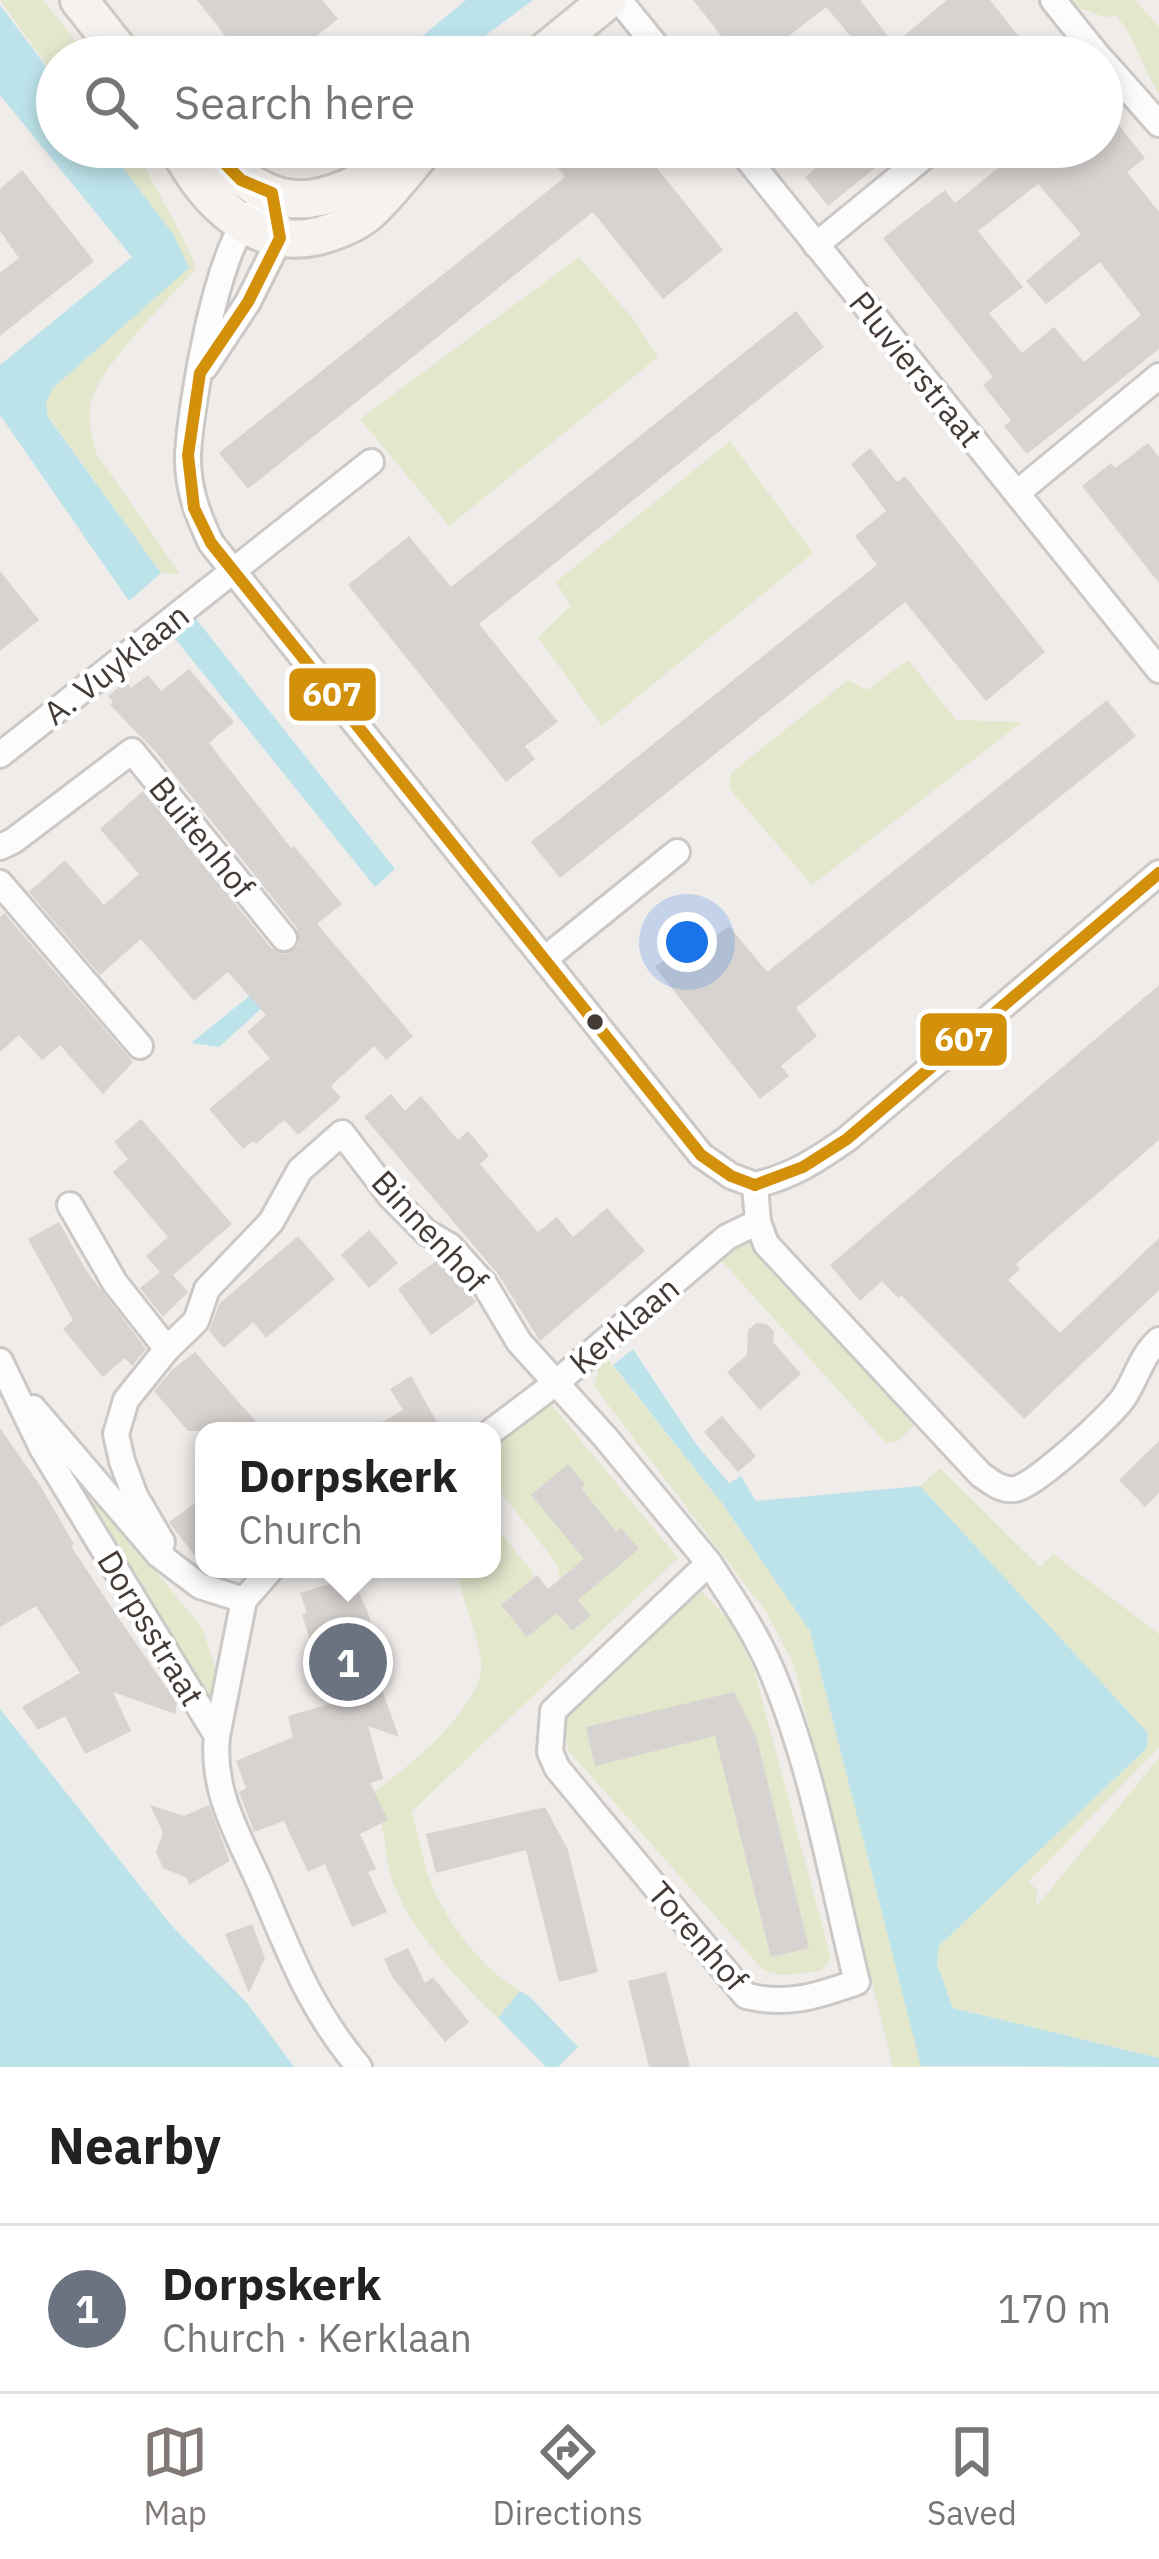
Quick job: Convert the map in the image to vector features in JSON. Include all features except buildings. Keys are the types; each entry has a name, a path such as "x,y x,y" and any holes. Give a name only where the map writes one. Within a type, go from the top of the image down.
{"street":[{"path":"79,0 107,36"},
{"path":"564,36 608,0"},
{"path":"619,0 648,36"},
{"path":"1053,0 1078,36"},
{"path":"1123,87 1159,124"},
{"path":"193,168 222,209 242,223 260,234 299,241 370,212 407,168"},
{"path":"229,168 241,180 303,201 343,192 386,168"},
{"name":"Pluvierstraat","path":"755,168 1159,670"},
{"path":"816,244 910,168"},
{"path":"272,193 242,223 217,292 188,455 194,508 231,572 701,1155 731,1176 755,1185 811,1165 1159,874"},
{"path":"200,374 248,302 280,238 272,193"},
{"path":"1017,493 1159,376"},
{"name":"A. Vuyklaan","path":"0,755 371,462"},
{"name":"Buitenhof","path":"0,847 132,751 284,938"},
{"path":"546,958 677,852"},
{"path":"0,884 140,1046"},
{"name":"Binnenhof","path":"159,1555 161,1541 135,1496 116,1435 126,1400 196,1321 207,1288 271,1222 300,1170 342,1133 392,1197 485,1285 519,1342 557,1382"},
{"path":"755,1185 758,1222 766,1244 981,1475 1000,1488 1013,1490 1035,1482 1123,1400 1147,1351 1159,1340"},
{"path":"70,1205 115,1283 167,1349"},
{"name":"Kerklaan","path":"501,1424 727,1238 758,1222"},
{"name":"Dorpsstraat","path":"0,1361 42,1448 217,1736 214,1765 225,1809 297,1975 358,2067"},
{"name":"Torenhof","path":"557,1382 709,1563 770,1667 796,1738 857,1982 820,1995 776,2003 746,1996 557,1768 550,1752 553,1711 709,1563"},
{"name":"Dorpsstraat","path":"16,1388 159,1555 200,1586 244,1600"},
{"path":"217,1736 244,1600 264,1578"}],"green space":[{"path":"0,0 43,0 72,36 36,36 36,51"},
{"path":"1069,0 1135,0 1159,27 1159,94 1117,16 1104,17 1071,5"},
{"path":"123,168 146,168 196,268 111,364 90,410 96,453 180,574 161,573 48,416 46,402 53,388 188,268 174,235"},
{"path":"579,257 634,320 658,357 449,526 360,419"},
{"path":"730,441 813,553 602,726 538,637 571,606 556,582"},
{"path":"908,660 956,720 1022,722 812,885 729,788 731,773 848,680 867,690"},
{"path":"748,1235 918,1422 898,1441 886,1443 719,1258"},
{"path":"605,1356 724,1506 810,1631 925,2067 893,2067 794,1665 767,1613 594,1386 598,1372 593,1365"},
{"path":"545,1397 678,1558 411,1812 428,1875 443,1908 478,1956 520,1991 498,2018 452,1971 408,1914 391,1876 382,1827 368,1796 440,1736 479,1679 479,1649 459,1578 501,1578 501,1534 532,1571 536,1598 560,1580 557,1564 501,1492 501,1433"},
{"path":"61,1455 202,1628 219,1679 209,1703"},
{"path":"940,1468 1040,1567 1053,1554 1159,1634 1159,1747 1029,1881 1037,1891 1036,1907 1159,1758 1159,2058 953,2008 937,1964 939,1946 1147,1748 1148,1733 920,1486"},
{"path":"700,1589 733,1625 754,1670 831,1959 821,1971 782,1975 763,1970 568,1750 563,1721"}],"water":[{"path":"466,0 533,0 485,36 422,36"},
{"path":"0,5 36,53 36,139 0,95"},
{"path":"59,168 123,168 174,235 189,268 53,388 46,402 48,417 161,573 129,601 0,415 0,365 132,257"},
{"path":"196,619 395,869 375,887 173,636"},
{"path":"268,981 262,1008 219,1047 191,1043"},
{"path":"633,1349 696,1444 729,1483 741,1476 756,1501 920,1486 1148,1733 1147,1748 939,1946 937,1964 953,2008 1159,2058 1159,2067 921,2066 810,1631 724,1506 613,1365"},
{"path":"0,1709 171,1925 247,2003 294,2067 0,2067"},
{"path":"520,1991 578,2047 558,2067 546,2067 498,2018"}],"transit line":[{"name":"607","path":"229,168 241,180 272,193 280,238 248,302 200,373 188,455 194,508 211,543 701,1155 731,1176 755,1185"},
{"name":"607","path":"755,1185 803,1167 847,1139 1159,873"}],"place":[{"name":"Dorpskerk","path":"348,1662"}]}
